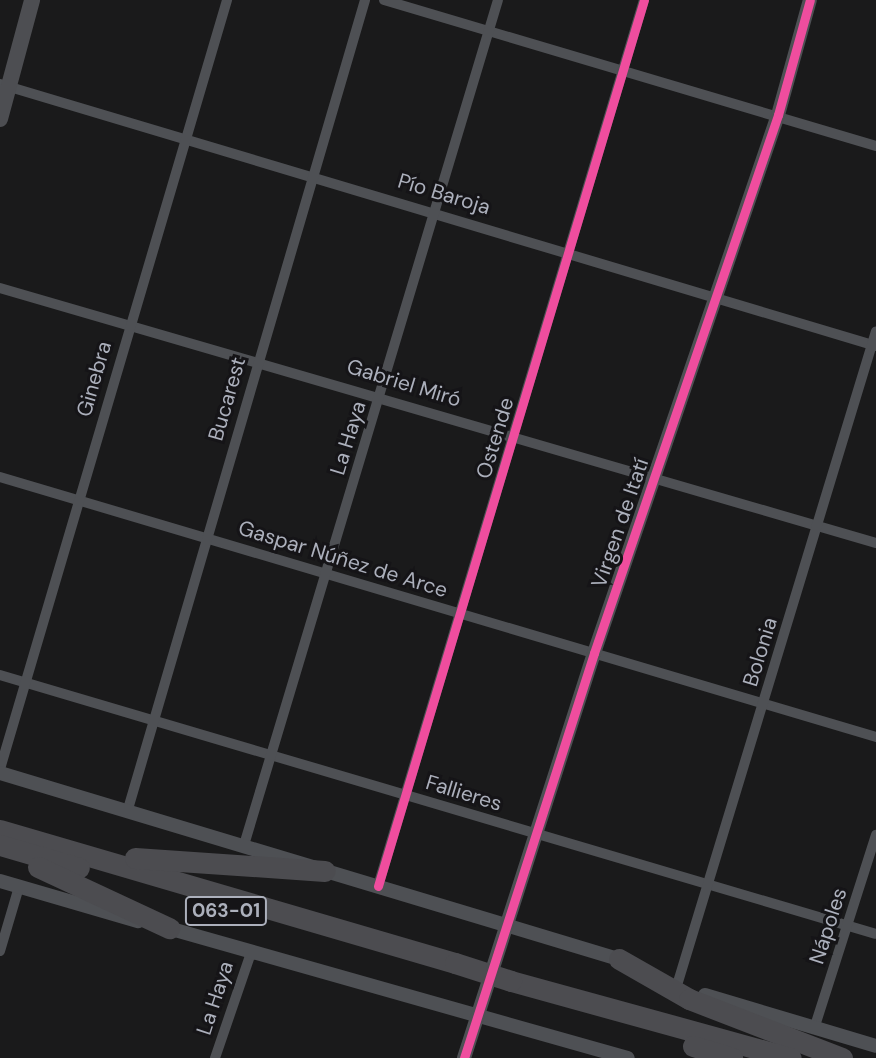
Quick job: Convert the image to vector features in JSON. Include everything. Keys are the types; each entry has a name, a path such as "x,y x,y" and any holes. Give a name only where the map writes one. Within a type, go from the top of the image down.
{"highway":[{"path":"4,836 169,863 325,872"},
{"name":"063-01","path":"4,836 454,970 732,1058"},
{"path":"0,853 169,928"},
{"path":"619,959 689,999 842,1058"},
{"name":"063-01","path":"508,987 791,1058"}],"main road":[{"path":"0,119 4,85 32,0"}],"street":[{"name":"Ginebra","path":"0,771 227,0"},
{"name":"Bucarest","path":"128,809 365,0"},
{"path":"384,0 876,146"},
{"name":"La Haya","path":"244,845 498,0"},
{"name":"Ostende","path":"377,886 644,0"},
{"name":"Virgen de Itatí","path":"464,1058 505,923 594,653 778,115 810,0"},
{"name":"Pío Baroja","path":"4,85 569,251 874,345"},
{"name":"Gabriel Miró","path":"0,288 259,358 514,437 876,543"},
{"name":"Bolonia","path":"678,982 874,345 876,331"},
{"name":"Gaspar Núñez de Arce","path":"0,477 876,737"},
{"name":"Fallieres","path":"0,675 272,753 534,835 710,883 876,934"},
{"path":"0,771 325,872 505,923 619,959 814,1029 876,1046"},
{"name":"Nápoles","path":"814,1029 876,835"},
{"path":"0,881 628,1058"},
{"path":"0,951 19,887"},
{"name":"La Haya","path":"215,1058 252,950"}],"cycle path":[{"path":"378,886 644,0"},
{"path":"464,1058 594,653 778,115 810,0"}]}
